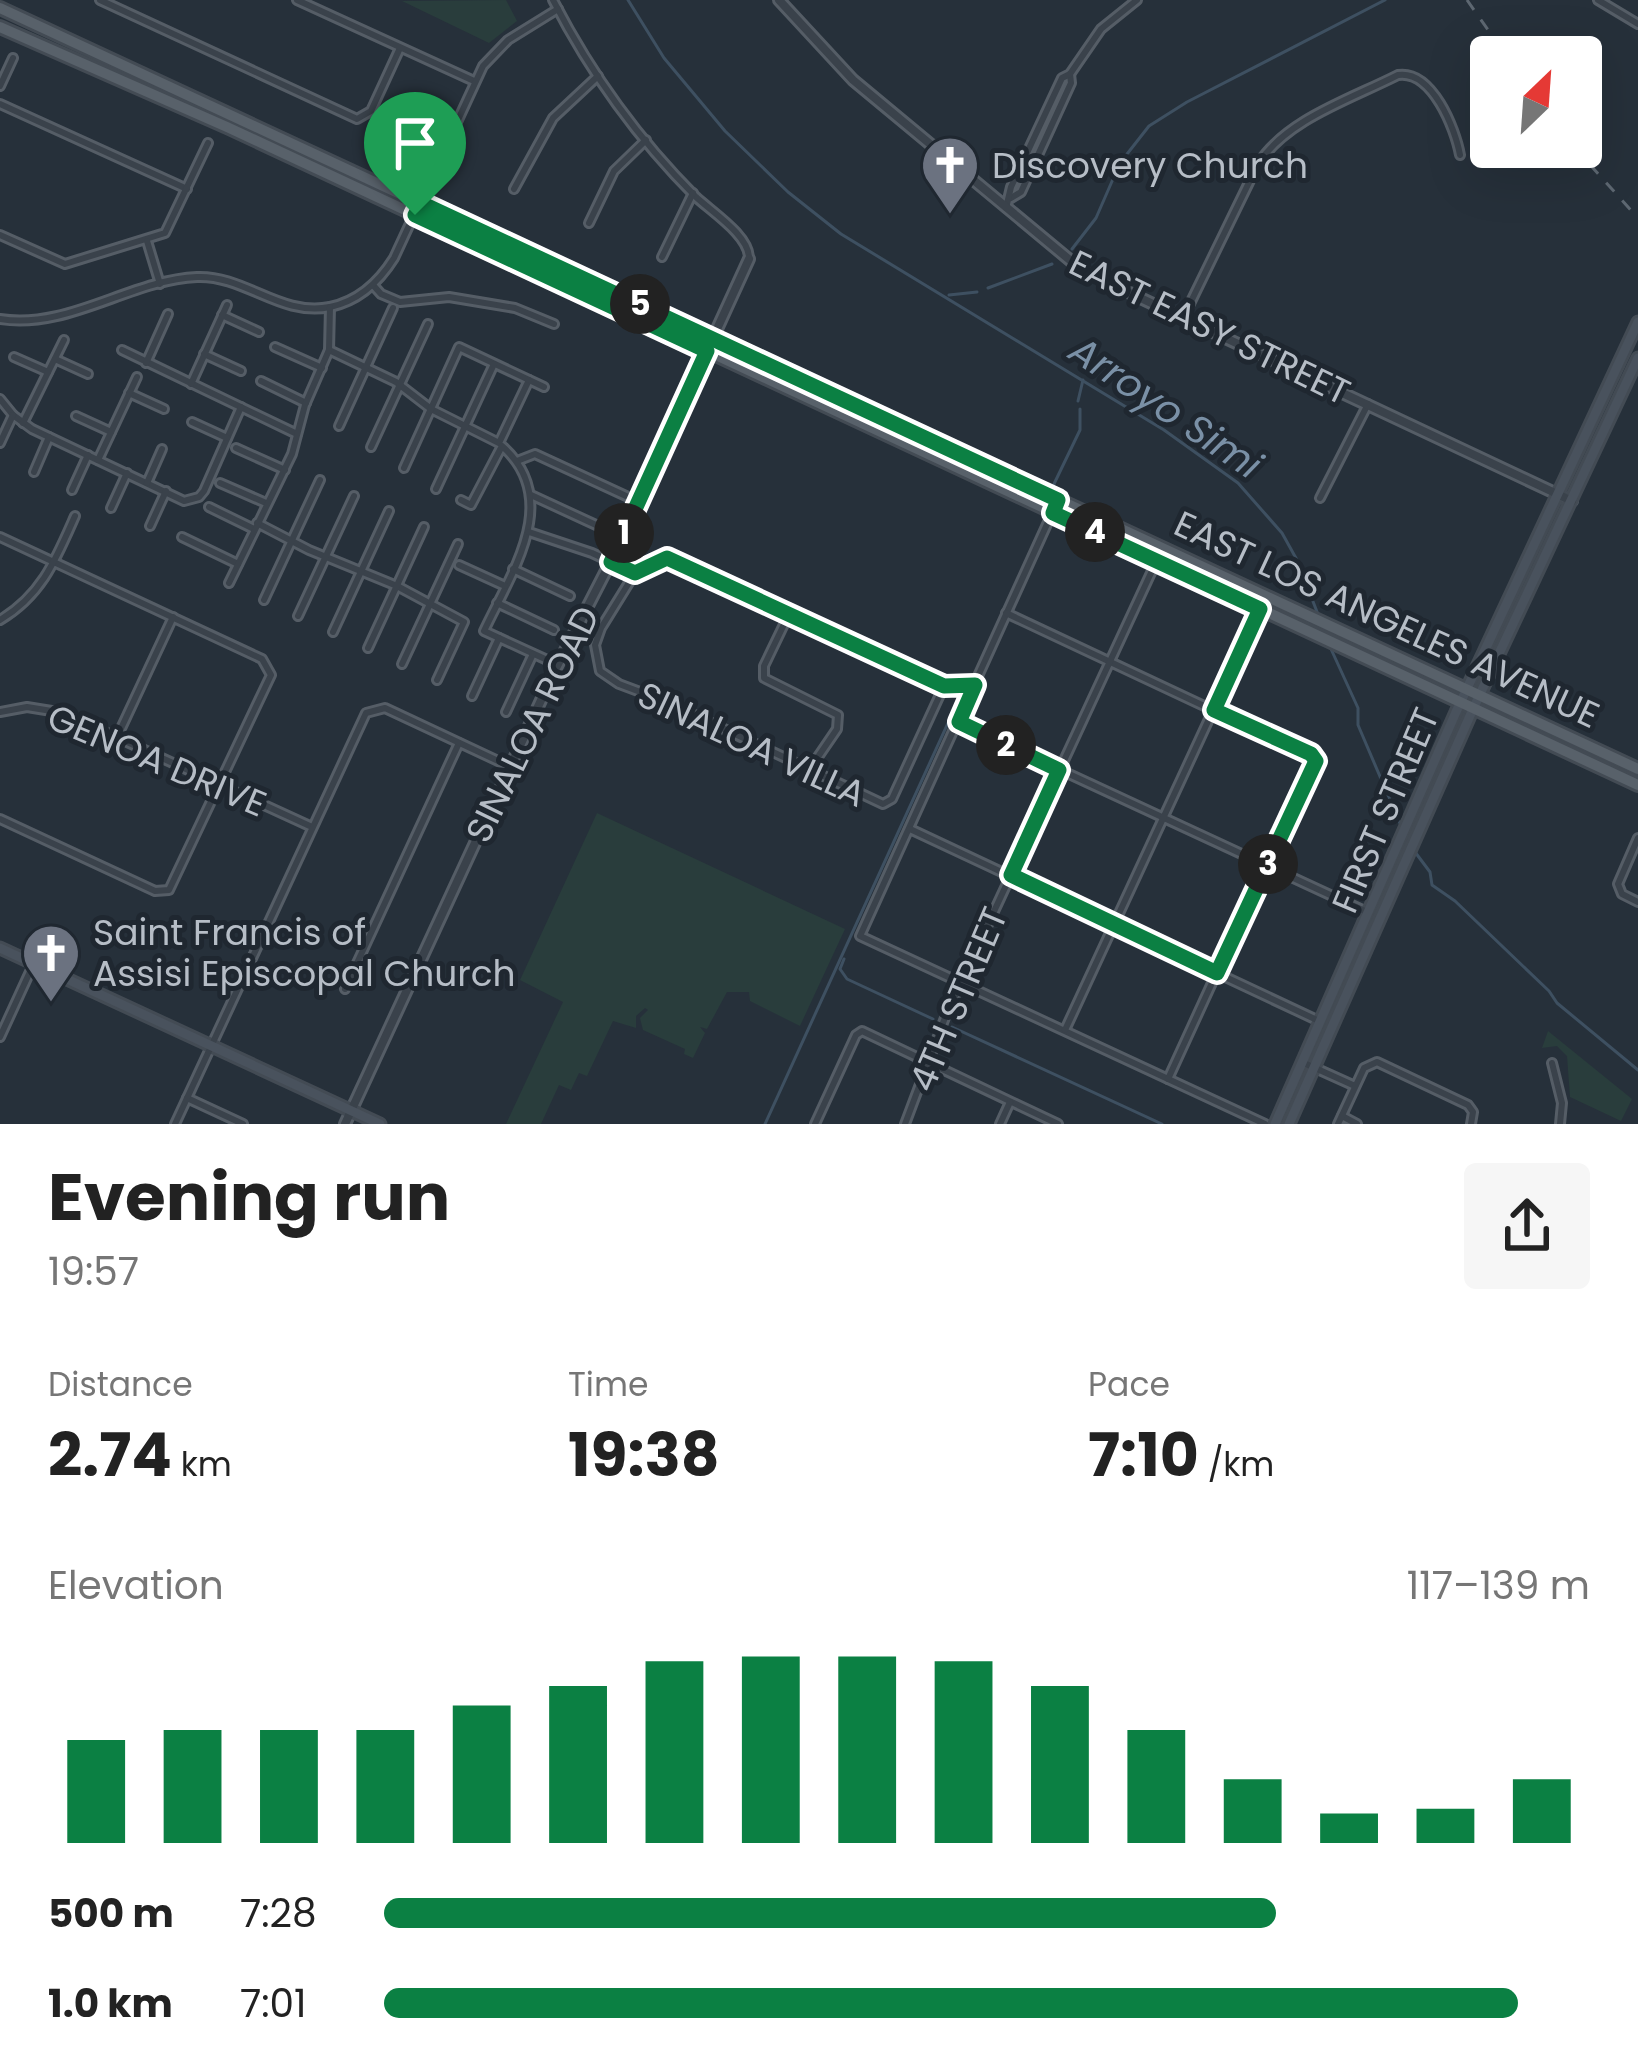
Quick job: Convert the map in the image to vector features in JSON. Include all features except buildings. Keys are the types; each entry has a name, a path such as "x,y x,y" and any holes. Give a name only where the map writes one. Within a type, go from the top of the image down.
{"main road":[{"name":"EAST LOS ANGELES AVENUE","path":"0,8 707,351 1638,784"},
{"name":"EAST LOS ANGELES AVENUE","path":"0,27 712,338 1638,770"},
{"name":"FIRST STREET","path":"1289,1124 1423,826 1473,709 1473,693 1558,495 1638,322"},
{"name":"FIRST STREET","path":"1275,1124 1461,702 1473,693 1572,501 1638,358"},
{"path":"0,948 380,1124"}],"street":[{"path":"100,0 357,119 371,111 400,48"},
{"path":"297,0 474,82"},
{"name":"EAST EASY STREET","path":"779,0 850,77 1009,203 1083,271 1572,501"},
{"path":"1009,203 1011,187 1062,78 1070,74 1101,29 1137,0"},
{"path":"1598,0 1638,24"},
{"path":"0,319 41,320 160,284 213,278 290,307 330,307 358,296 394,258 474,82 499,46 555,4 598,76 646,140 747,244 749,259"},
{"path":"0,86 13,58"},
{"path":"1183,318 1258,164 1292,129 1408,73 1422,80 1455,129 1460,155"},
{"path":"1009,203 1021,192 1071,82 1070,74"},
{"path":"514,189 553,118 598,76"},
{"path":"0,104 187,189"},
{"path":"1043,120 1053,124"},
{"path":"589,223 614,171 646,140"},
{"path":"0,235 65,264 165,233 208,143"},
{"path":"662,257 693,193"},
{"path":"146,241 160,284"},
{"name":"SINALOA ROAD","path":"345,1124 511,766 613,562 749,259"},
{"path":"373,285 400,302 449,297 515,308 554,325"},
{"path":"190,384 227,305"},
{"path":"229,584 285,470 328,350 330,307"},
{"path":"339,426 393,308"},
{"path":"146,363 169,314"},
{"path":"222,316 259,332"},
{"path":"371,447 428,324"},
{"path":"23,423 64,340"},
{"path":"275,346 322,368"},
{"path":"404,468 459,347 544,387"},
{"path":"122,350 297,434"},
{"path":"328,350 400,384 431,409 501,444 517,460 532,495 529,532 484,631 545,659"},
{"path":"204,354 241,371"},
{"path":"14,357 47,372"},
{"path":"55,359 88,374"},
{"path":"436,489 494,364"},
{"path":"98,460 136,377"},
{"path":"461,500 471,505 529,380"},
{"path":"261,382 306,403"},
{"path":"129,393 164,409"},
{"path":"0,399 23,423 178,500 192,500 204,491 241,407"},
{"path":"1320,498 1368,404"},
{"path":"0,443 13,415"},
{"path":"76,416 111,432"},
{"path":"192,422 227,438"},
{"path":"34,472 49,437"},
{"path":"236,448 285,470"},
{"path":"147,482 162,449"},
{"path":"517,460 536,454 626,496"},
{"path":"72,490 88,455"},
{"path":"111,508 127,473"},
{"path":"264,600 320,480"},
{"path":"220,483 266,503"},
{"path":"150,526 166,491"},
{"path":"532,495 609,531"},
{"path":"298,616 354,496"},
{"path":"1058,500 860,936 1265,1124"},
{"path":"209,508 362,570 464,622 437,680"},
{"path":"333,632 389,511"},
{"path":"0,620 35,594 76,516"},
{"path":"368,648 424,527"},
{"path":"529,532 635,573 667,558 944,686 975,685"},
{"path":"0,537 262,659 270,669 269,682 174,884 164,891 155,891 0,819"},
{"path":"182,537 238,563"},
{"path":"403,664 458,544"},
{"name":"4TH STREET","path":"904,1124 961,982 1163,547"},
{"path":"458,565 505,586"},
{"path":"513,569 570,596"},
{"name":"SINALOA VILLA","path":"635,573 601,628 595,645 600,671 619,684 887,803 944,686"},
{"path":"1065,1030 1267,595"},
{"path":"496,604 554,630"},
{"path":"1006,613 1315,758 1168,1079"},
{"path":"789,614 764,666 764,678 838,715 837,729 809,770"},
{"path":"117,737 173,617"},
{"path":"472,696 499,638"},
{"path":"506,712 533,654"},
{"name":"GENOA DRIVE","path":"0,712 27,706 52,709 312,828"},
{"path":"175,1124 364,717 374,708 385,708 511,766"},
{"path":"959,722 1370,914"},
{"path":"345,988 459,742"},
{"path":"910,829 1322,1022"},
{"path":"1638,838 1619,879 1619,891 1638,902"},
{"path":"0,1037 34,963"},
{"path":"815,1124 862,1031 1058,1124"},
{"path":"1357,1124 1340,1120 1364,1068 1373,1062 1468,1105 1473,1112 1471,1124"},
{"path":"1304,1063 1355,1086"},
{"path":"1552,1064 1560,1090 1560,1124"},
{"path":"187,1098 242,1124"},
{"path":"1000,1124 1010,1102"}],"green space":[{"path":"506,0 517,21 489,43 402,1"},
{"path":"597,813 845,929 800,1026 750,1001 749,992 727,992 707,1029 700,1027 705,1033 693,1058 684,1054 685,1049 643,1030 640,1018 645,1008 636,1016 636,1028 613,1021 587,1076 579,1073 571,1090 559,1085 541,1124 506,1124 563,1002 520,980"},
{"path":"1548,1031 1632,1099 1621,1121 1570,1097 1567,1056 1557,1046 1542,1048"}],"waterway":[{"name":"Arroyo Simi","path":"628,0 664,58 725,131 788,192 841,234 1164,430 1238,483 1282,533 1319,617"},
{"path":"1072,249 1096,218 1120,163 1149,126 1385,0"},
{"path":"988,288 1052,264"},
{"path":"949,295 977,292"},
{"path":"1078,401 1083,380"},
{"path":"1053,486 1080,430 1080,409"},
{"name":"Arroyo Simi","path":"1331,649 1402,828"},
{"path":"765,1124 953,712"},
{"name":"Arroyo Simi","path":"1415,852 1430,872 1432,885 1455,901 1557,1003 1638,1070"},
{"path":"844,959 840,969 847,979 933,1019"},
{"path":"952,1027 1162,1124"}],"railway":[{"path":"1467,0 1492,36"},
{"path":"1593,168 1638,218"}],"place":[{"name":"Discovery Church","path":"950,216"},
{"name":"Saint Francis of Assisi Episcopal Church","path":"51,1004"}],"route":[{"path":"421,203 664,315 1058,500 1053,513 1260,609 1214,710 1311,754 1316,761 1217,973 1011,875 1059,770 959,722 975,685 944,686 667,558 635,573 611,562 707,351 415,215 421,203"}]}
